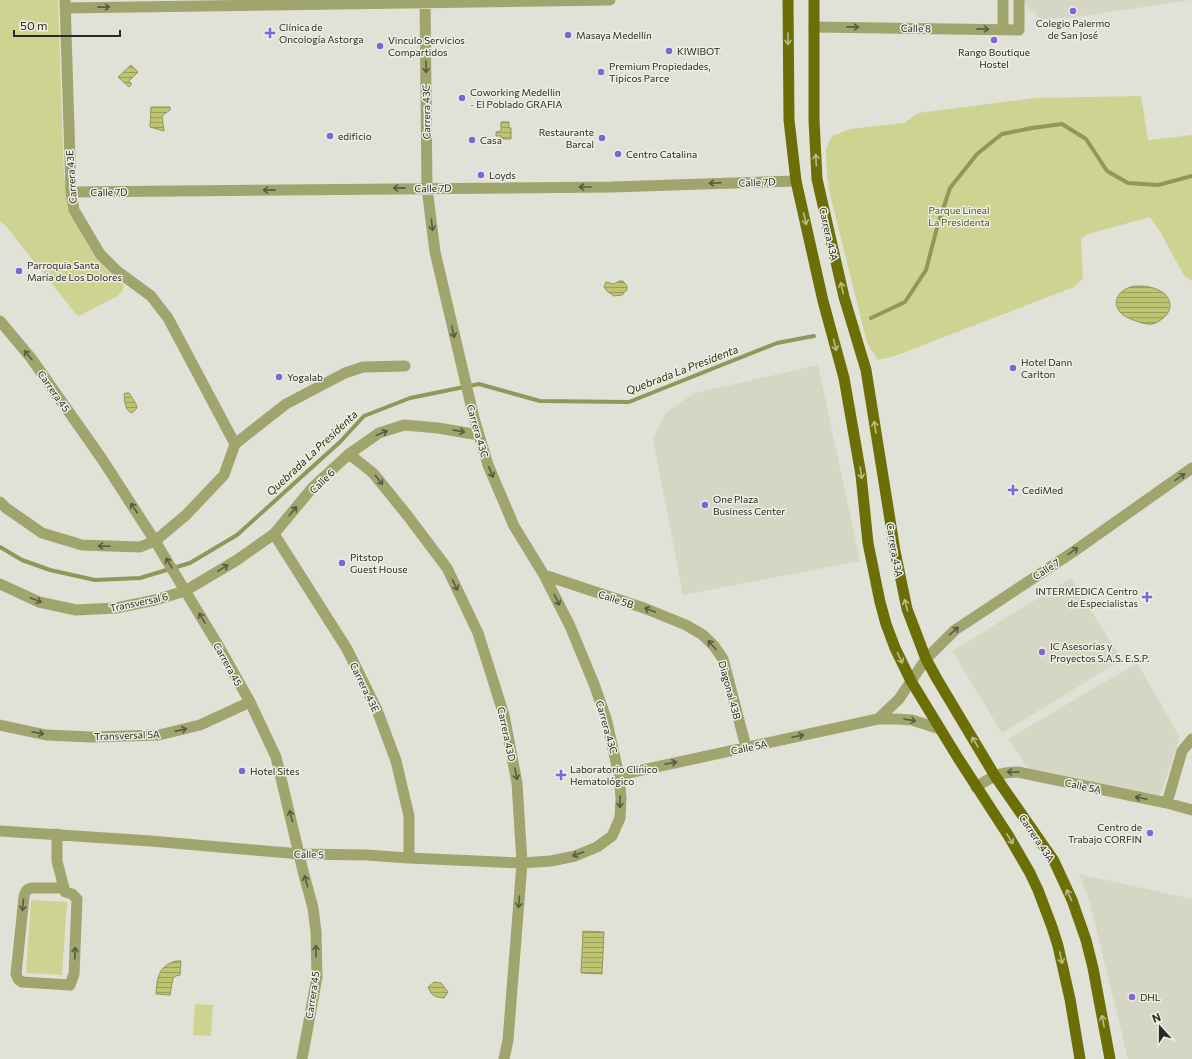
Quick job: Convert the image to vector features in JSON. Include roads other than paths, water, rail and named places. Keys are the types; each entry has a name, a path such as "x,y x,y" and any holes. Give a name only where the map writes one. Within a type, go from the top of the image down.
{"main road":[{"name":"Carrera 43A","path":"788,0 789,120 796,181 823,301 844,378 861,475 868,543 886,624 895,648 911,681 976,787 1008,835 1038,890 1058,946 1080,1059"},
{"name":"Carrera 43A","path":"814,0 814,120 817,179 844,296 866,370 895,551 907,609 926,659 937,679 995,776 1054,861 1072,900 1086,940 1093,968 1110,1059"}],"street":[{"path":"65,4 610,0"},
{"path":"1003,0 1003,29"},
{"name":"Calle 8","path":"814,27 1019,30 1019,0"},
{"name":"Carrera 43C","path":"425,1 427,188 435,252 444,294 474,418 488,465 514,526 544,575 570,626 594,684 606,718 619,775 621,798 620,818 612,836"},
{"name":"Carrera 43E","path":"65,4 71,192 74,210 100,254 117,271 151,296 168,318 235,444"},
{"name":"Calle 7D","path":"71,192 612,187 796,181"},
{"name":"Carrera 45","path":"0,321 31,358 102,459 158,544 250,702 276,757 313,908 316,932 316,976 302,1059"},
{"path":"3,505 42,533 82,546 140,547 158,544 224,475 235,444 286,404 345,373 363,367 405,366"},
{"name":"Calle 6","path":"185,591 237,560 274,534 313,488 349,454 379,434 404,425 438,428 479,435"},
{"name":"Carrera 43D","path":"349,454 373,472 447,568 478,633 504,715 517,783 522,863 508,1040 504,1059"},
{"name":"Calle 7","path":"911,681 926,659 955,630 1074,552 1192,468"},
{"name":"Carrera 43E","path":"274,534 347,649 377,710 396,761 409,816 409,858"},
{"name":"Calle 5B","path":"544,575 644,608 686,625"},
{"name":"Transversal 6","path":"0,584 39,602 76,610 116,608 155,600 185,591"},
{"name":"Diagonal 43B","path":"686,625 703,634 723,659 746,747"},
{"path":"878,719 899,699 911,681"},
{"name":"Transversal 5A","path":"0,725 46,735 158,735 200,725 250,702"},
{"name":"Calle 5A","path":"619,775 878,719 896,718 912,720 940,729"},
{"path":"1167,803 1182,751 1192,739"},
{"name":"Calle 5A","path":"976,787 995,776 1006,772 1018,772 1167,803 1192,810"},
{"name":"Calle 5","path":"0,831 152,841 300,854 367,855 522,863 551,861 575,856 597,847 612,836"},
{"path":"57,834 57,861 64,888 65,892 72,894 77,899 74,974 70,985 22,982 18,979 16,974 24,897 26,892 28,889 32,888 64,888"}],"waterway":[{"name":"Quebrada La Presidenta","path":"871,318 905,302 926,270 938,224 950,188 977,154 1002,134 1062,124 1086,139 1107,171 1128,183 1158,185 1192,176"},
{"name":"Quebrada La Presidenta","path":"0,547 22,560 50,570 95,580 140,578 190,563 237,535 340,442 364,416 410,398 479,384 540,401 629,402 777,343 814,336"}],"place":[{"name":"Colegio Palermo de San José","path":"1073,11"},
{"name":"Clínica de Oncología Astorga","path":"270,33"},
{"name":"Masaya Medellín","path":"568,35"},
{"name":"Rango Boutique Hostel","path":"994,40"},
{"name":"Vinculo Servicios Compartidos","path":"380,46"},
{"name":"KIWIBOT","path":"669,51"},
{"name":"Premium Propiedades, Tipicos Parce","path":"601,72"},
{"name":"Coworking Medellin - El Poblado GRAFIA","path":"462,98"},
{"name":"edificio","path":"330,136"},
{"name":"Restaurante Barcal","path":"602,138"},
{"name":"Casa","path":"472,140"},
{"name":"Centro Catalina","path":"618,154"},
{"name":"Loyds","path":"481,175"},
{"name":"Parroquia Santa María de Los Dolores","path":"19,271"},
{"name":"Hotel Dann Carlton","path":"1013,368"},
{"name":"Yogalab","path":"279,377"},
{"name":"CediMed","path":"1013,490"},
{"name":"One Plaza Business Center","path":"705,505"},
{"name":"Pitstop Guest House","path":"342,563"},
{"name":"INTERMEDICA Centro de Especialistas","path":"1147,597"},
{"name":"IC Asesorías y Proyectos S.A.S. E.S.P.","path":"1042,652"},
{"name":"Hotel Sites","path":"242,771"},
{"name":"Laboratorio Clínico Hematológico","path":"561,775"},
{"name":"Centro de Trabajo CORFIN","path":"1150,833"},
{"name":"DHL","path":"1132,997"}],"park label":[{"name":"Parque Lineal La Presidenta","path":"959,216"}]}
